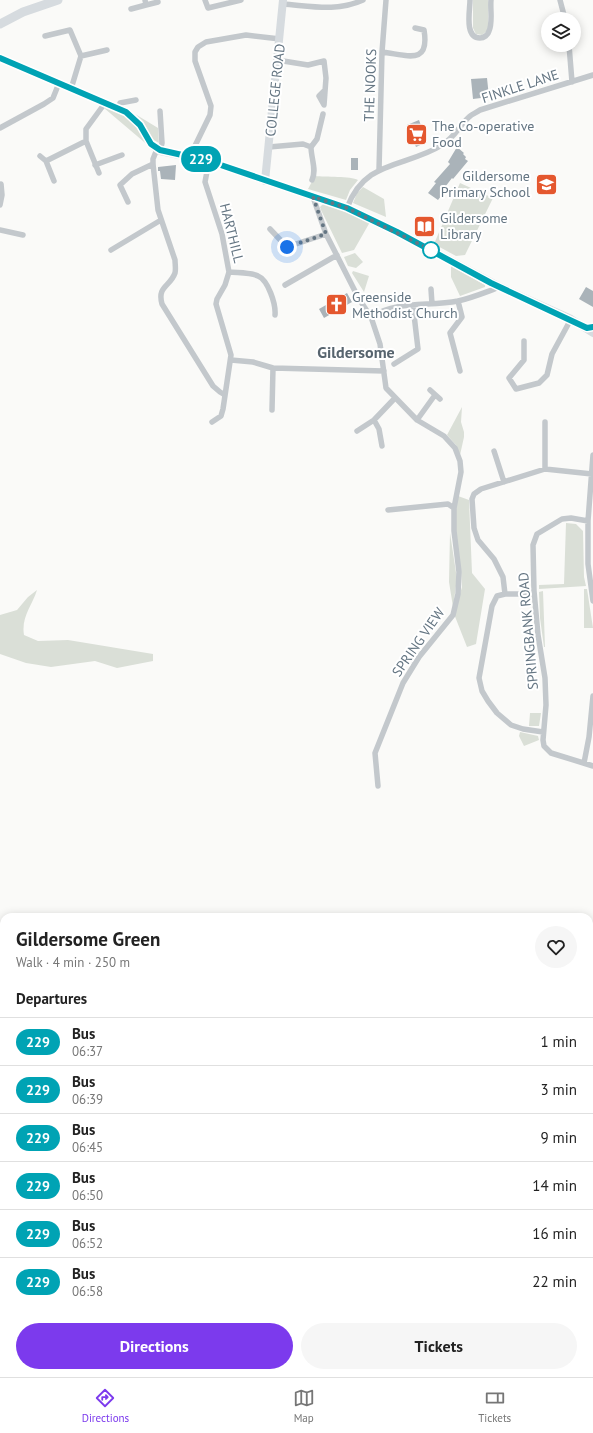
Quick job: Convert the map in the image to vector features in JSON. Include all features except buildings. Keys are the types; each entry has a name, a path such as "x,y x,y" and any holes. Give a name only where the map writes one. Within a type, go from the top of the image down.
{"main road":[{"path":"0,24 23,12 58,0"},
{"name":"COLLEGE ROAD","path":"265,180 283,2"},
{"path":"0,58 126,112 137,122 151,144 158,150 209,161 347,208 397,232 500,287 591,329"}],"street":[{"path":"206,0 208,8 241,0"},
{"path":"283,2 334,8 345,7 363,0"},
{"name":"THE NOOKS","path":"379,170 382,52 386,0"},
{"path":"470,0 470,29 473,35 478,38 485,37 489,32 491,0"},
{"path":"560,0 563,12"},
{"path":"131,9 146,3 158,2"},
{"path":"382,52 415,56 421,54 424,49 424,30 415,28"},
{"path":"45,36 70,30 81,56 71,89"},
{"path":"190,156 210,115 211,106 195,61 195,52 201,44 246,35 280,39"},
{"path":"81,56 107,50"},
{"path":"570,52 572,82"},
{"path":"277,60 308,65 325,60 326,78 324,91"},
{"name":"FINKLE LANE","path":"347,208 352,195 363,181 379,170 438,148 458,132 469,117 480,110 593,75"},
{"path":"0,128 53,98 59,83"},
{"path":"118,108 120,103 136,100"},
{"path":"99,173 86,141 86,129 105,103"},
{"path":"160,111 162,143 153,159 156,201 175,260 174,274 160,295 162,304 213,386 225,395"},
{"path":"312,180 315,174 311,157 311,147 317,139 324,114"},
{"path":"46,161 86,141"},
{"path":"269,147 303,144 311,147"},
{"path":"95,165 122,155"},
{"path":"40,156 46,161 54,181"},
{"name":"HARTHILL","path":"209,161 205,182 222,234 229,272 216,304 231,360 221,416 212,422"},
{"path":"128,202 120,185 132,174 153,164"},
{"path":"0,205 2,195 1,184"},
{"name":"SPRING VIEW","path":"313,197 326,234 359,299 371,317 380,344 386,388 394,398 417,420 444,436 456,448 460,461 461,472 454,508 454,531 459,572 456,606 453,615 419,657 403,683 375,753 378,786"},
{"path":"111,250 161,220"},
{"path":"270,229 287,247 326,234"},
{"path":"0,230 23,235"},
{"path":"285,285 338,255"},
{"path":"229,272 253,274 262,279 275,303 275,315"},
{"path":"371,317 381,310 392,307 458,301 500,287"},
{"path":"431,289 432,304"},
{"path":"458,301 462,317 450,333 460,371"},
{"path":"394,364 418,350 413,306"},
{"path":"524,341 524,360 509,378 516,389 539,383 547,375 552,354 571,319"},
{"path":"231,360 253,362 273,368 384,371"},
{"path":"272,410 273,368"},
{"path":"417,420 433,393 440,399"},
{"path":"357,431 374,420 394,398"},
{"path":"374,420 379,429 382,446"},
{"path":"544,469 545,422"},
{"path":"494,451 504,482"},
{"path":"593,455 588,521 593,601"},
{"path":"505,594 503,577 494,559 478,540 474,528 472,499 474,494 481,489 544,469 592,474"},
{"path":"388,510 448,504 454,508"},
{"name":"SPRINGBANK ROAD","path":"588,521 570,518 562,519 537,534 533,545 534,594 545,678 546,705 543,732 544,746 551,753 593,766"},
{"path":"534,594 505,594 497,596 492,606 480,678 482,691 497,713 512,725 523,729 543,732"},
{"path":"584,763 589,737 593,696"}],"shaded area":[{"path":"473,0 488,0 488,27 487,31 482,35 476,34 473,28"},
{"path":"104,108 112,109 125,116 150,147"},
{"path":"135,114 158,128 159,143 152,139 143,121"},
{"path":"315,176 344,177 358,180 350,190 346,200 308,189"},
{"path":"460,183 493,198 465,255 456,256 434,244"},
{"path":"363,187 384,199 386,217 353,203 357,193"},
{"path":"324,203 370,222 354,250 342,253 321,210 320,207"},
{"path":"355,253 363,262 356,268 348,266 344,257"},
{"path":"451,266 485,285 485,287 460,296 451,277"},
{"path":"353,271 369,276 364,292 352,273"},
{"path":"462,407 461,422 464,437 460,455 456,445 447,435"},
{"path":"458,496 469,500 472,573 485,589 476,644 467,647 454,614 462,587 461,569 456,548 455,506"},
{"path":"566,523 576,524 583,531 584,577 586,586 539,589 539,585 564,584"},
{"path":"450,533 457,579 453,607 449,582"},
{"path":"584,589 587,589 593,628 584,628"},
{"path":"37,590 25,617 23,629 24,635 38,641 68,640 153,654 153,661 117,668 95,661 51,667 26,663 0,654 0,615 17,610 28,597"},
{"path":"543,591 545,647 540,618 539,592"},
{"path":"530,713 541,713 539,726 529,726"},
{"path":"520,732 538,736 539,740 524,746 519,736"}],"bus line":[{"name":"229","path":"0,58 126,112 140,125 146,137 157,149 209,161 305,195 347,208 397,232 491,283 571,319 587,328 589,326 593,327"}],"place":[{"name":"The Co-operative Food","path":"417,134"},
{"name":"Gildersome Primary School","path":"546,184"},
{"name":"Gildersome Library","path":"424,226"},
{"name":"Greenside Methodist Church","path":"336,305"}],"district":[{"name":"Gildersome","path":"356,352"}],"route":[{"path":"287,247 326,234 313,197 347,208 431,250"}]}
